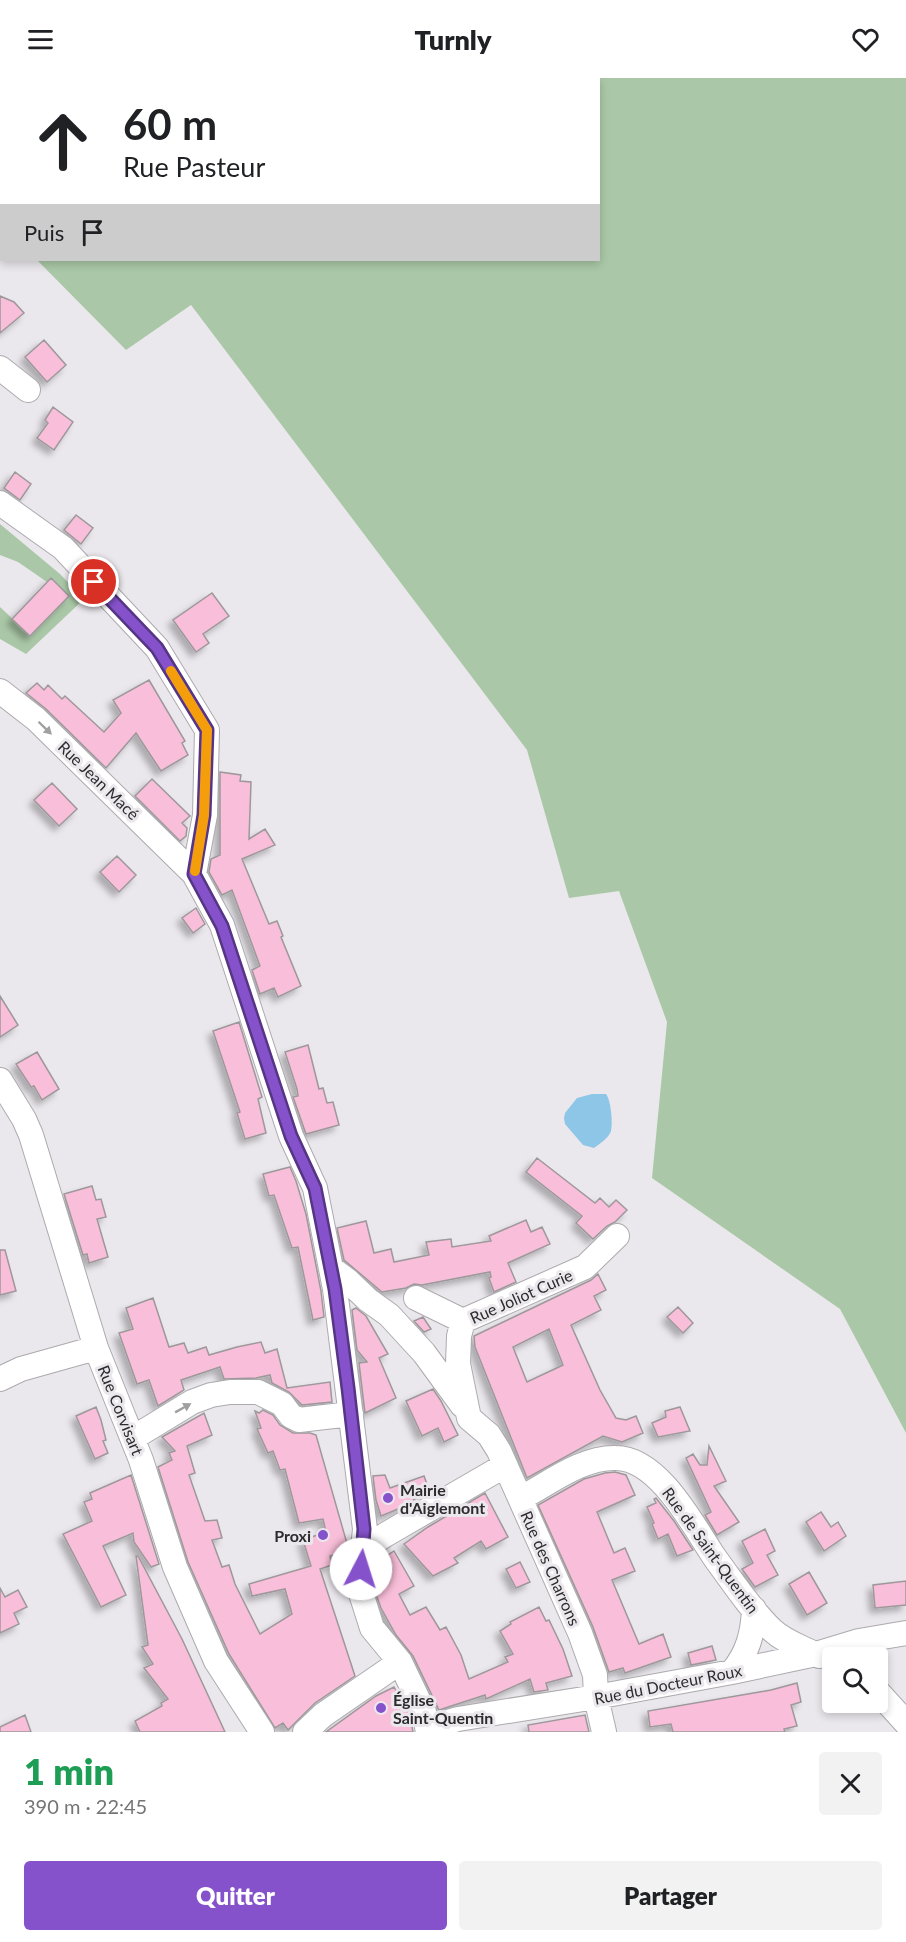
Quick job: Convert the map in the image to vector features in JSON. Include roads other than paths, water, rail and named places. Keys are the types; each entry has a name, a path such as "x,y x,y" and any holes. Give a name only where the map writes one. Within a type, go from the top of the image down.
{"street":[{"path":"0,368 28,390"},
{"path":"0,502 63,548 157,648 207,730 204,815 194,874"},
{"name":"Rue Jean Macé","path":"0,691 36,719 194,874 222,926 291,1136 315,1188 331,1268 364,1529 359,1587 372,1628 400,1662 424,1712 428,1730"},
{"name":"Rue Corvisart","path":"0,1080 31,1135 96,1348 154,1495 175,1567 216,1661 262,1732"},
{"name":"Rue Joliot Curie","path":"416,1298 463,1321 585,1267 617,1236"},
{"name":"Rue des Charrons","path":"331,1268 389,1315 435,1368 458,1398 469,1418 489,1435 499,1451 580,1634 595,1675 596,1697 604,1732"},
{"path":"463,1321 459,1336 458,1364 469,1418"},
{"path":"0,1379 21,1369 96,1348"},
{"path":"133,1438 192,1402 230,1392 258,1392 282,1404 291,1416 299,1420 351,1414"},
{"name":"Rue de Saint-Quentin","path":"521,1498 593,1460 618,1457 632,1461 645,1468 663,1484 754,1609 779,1636 822,1658"},
{"path":"362,1550 504,1466"},
{"path":"732,1672 743,1660 754,1629 754,1609"},
{"name":"Rue du Docteur Roux","path":"847,1647 859,1641 906,1633"},
{"name":"Rue du Docteur Roux","path":"428,1730 458,1719 732,1672 822,1659"},
{"path":"305,1732 323,1715 400,1662"},
{"path":"888,1703 906,1723"}],"water":[{"path":"592,1094 606,1094 612,1117 610,1134 594,1148 583,1145 565,1124 564,1118 565,1113 577,1098"}],"place":[{"name":"Mairie d'Aiglemont","path":"388,1498"},
{"name":"Proxi","path":"323,1535"},
{"name":"Église Saint-Quentin","path":"381,1708"}]}
